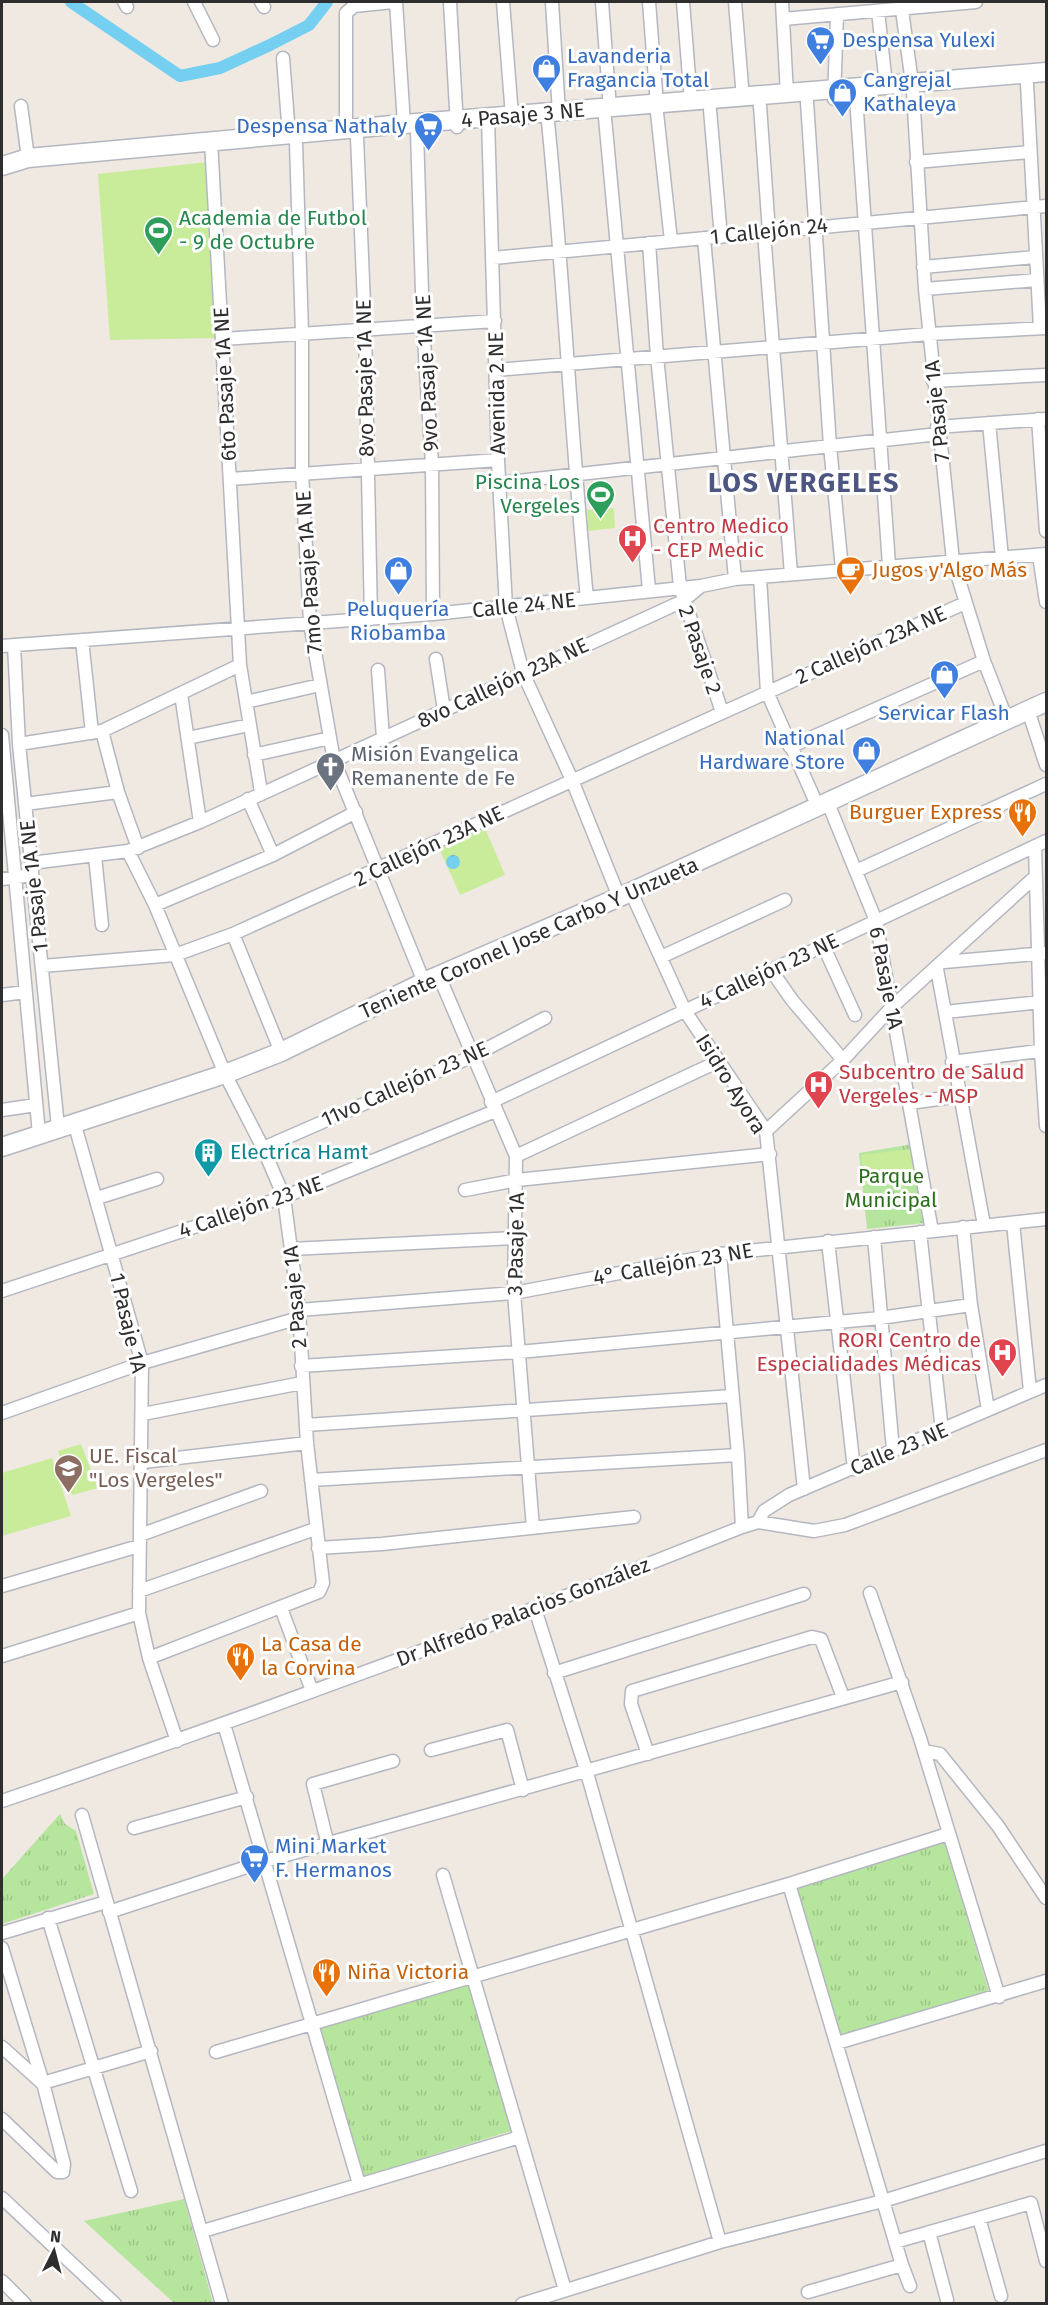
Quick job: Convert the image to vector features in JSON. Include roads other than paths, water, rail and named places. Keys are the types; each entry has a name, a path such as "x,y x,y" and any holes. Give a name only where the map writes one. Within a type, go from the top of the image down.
{"street":[{"path":"194,2 213,40"},
{"name":"9vo Pasaje 1A NE","path":"394,2 410,128 432,464 433,614"},
{"name":"8vo Pasaje 1A NE","path":"371,619 366,468 365,328 344,23 346,13 354,6 394,2"},
{"path":"450,2 457,125"},
{"path":"503,2 512,116"},
{"path":"552,2 554,117 567,364 574,475 587,597"},
{"path":"602,2 626,359 649,590"},
{"path":"649,2 657,109 671,241"},
{"path":"683,2 691,102"},
{"path":"735,2 743,98"},
{"path":"782,2 787,94"},
{"path":"783,19 878,11 902,5 976,2"},
{"name":"7 Pasaje 1A","path":"902,5 913,88 919,217 933,381 953,561 984,660 1007,720"},
{"path":"878,11 886,85"},
{"path":"834,95 837,14"},
{"name":"7mo Pasaje 1A NE","path":"283,58 293,139 302,333 302,472 310,623 334,761 378,870 431,979"},
{"name":"4 Pasaje 3 NE","path":"657,109 691,102 787,94 856,98 913,88 1047,72"},
{"name":"4 Pasaje 3 NE","path":"2,166 28,158 212,146 657,109 710,110 807,102 886,85 913,88 1047,83"},
{"path":"496,370 872,338 1043,328 1035,257 1027,84"},
{"path":"856,98 890,565"},
{"path":"807,102 830,446 842,569"},
{"path":"21,106 28,158"},
{"path":"760,106 771,347 790,574"},
{"path":"710,110 721,237"},
{"name":"4 Pasaje 3 NE","path":"488,122 512,116 554,117"},
{"name":"Avenida 2 NE","path":"488,122 498,460 506,607 523,673 625,894"},
{"name":"4 Pasaje 3 NE","path":"2,171 212,146"},
{"name":"6to Pasaje 1A NE","path":"212,146 237,628 240,665 261,792"},
{"path":"916,162 1030,153"},
{"name":"1 Callejón 24","path":"493,258 864,221 1047,206"},
{"path":"704,238 722,458 735,579"},
{"name":"2 Pasaje 2","path":"649,243 657,356 680,587 722,712"},
{"path":"923,267 1035,257"},
{"path":"925,289 1037,280"},
{"path":"223,339 495,321"},
{"path":"933,381 1047,375"},
{"path":"500,483 880,440 989,423 1042,419 1047,531"},
{"path":"989,423 1002,558"},
{"path":"230,479 302,472 498,460"},
{"path":"1043,555 1047,602"},
{"name":"Calle 24 NE","path":"8,646 433,614 701,586 735,579 890,565 1043,555"},
{"path":"760,577 766,692"},
{"name":"8vo Callejón 23A NE","path":"7,878 32,869 133,849 200,822 261,792 334,761 683,601 701,586"},
{"name":"2 Callejón 23A NE","path":"42,966 175,955 233,934 965,603"},
{"name":"2 Pasaje 1A","path":"82,640 97,732 118,792 133,849 225,1074 263,1148 284,1197 299,1314 307,1443 315,1529 323,1583 321,1590 281,1608 149,1658"},
{"name":"1 Pasaje 1A NE","path":"8,646 42,966 66,1125"},
{"path":"436,659 444,710"},
{"path":"790,747 984,660"},
{"path":"20,744 97,732 240,665"},
{"path":"378,670 383,738"},
{"path":"246,702 320,685"},
{"name":"6 Pasaje 1A","path":"766,692 790,747 823,805 856,871 876,921 909,1103 926,1231 927,1313 942,1431"},
{"path":"181,694 200,822"},
{"name":"Teniente Coronel Jose Carbo Y Unzueta","path":"2,1147 225,1074 281,1052 431,979 823,805 1047,702"},
{"path":"1028,710 1047,765"},
{"path":"188,738 249,725"},
{"name":"1 Pasaje 1A NE","path":"2,735 7,878 24,992 39,1134"},
{"path":"254,755 330,738"},
{"path":"856,871 1047,784"},
{"path":"25,804 118,792"},
{"path":"248,799 273,855"},
{"path":"155,905 273,855 356,812"},
{"name":"4 Callejón 23 NE","path":"2,1291 284,1197 493,1106 685,1011 1047,841"},
{"path":"1035,847 1043,954 1041,1002 1047,1126"},
{"path":"95,856 102,925"},
{"path":"766,1131 843,1060 892,1007 940,966 1036,876"},
{"name":"Isidro Ayora","path":"625,894 661,957 685,1011 717,1062 766,1131 804,1489"},
{"path":"661,957 785,900"},
{"path":"233,934 281,1052"},
{"path":"823,945 855,1015"},
{"path":"940,966 1043,954"},
{"path":"940,966 952,1062 984,1225"},
{"path":"771,970 792,1000 843,1060"},
{"name":"3 Pasaje 1A","path":"431,979 471,1057 516,1156 514,1293 532,1528"},
{"path":"2,995 24,992"},
{"path":"945,1012 1041,1002"},
{"name":"11vo Callejón 23 NE","path":"263,1148 471,1057 545,1017"},
{"path":"952,1062 1044,1051"},
{"path":"516,1156 717,1062"},
{"path":"909,1103 959,1096"},
{"path":"2,1110 36,1106"},
{"name":"1 Pasaje 1A","path":"66,1125 97,1198 142,1363 143,1462 139,1613 149,1658 177,1741"},
{"path":"465,1190 517,1180 770,1154"},
{"path":"97,1198 157,1179"},
{"name":"4° Callejón 23 NE","path":"2,1413 142,1363 299,1314 514,1293 720,1254 779,1246 1047,1219"},
{"path":"1013,1222 1030,1391"},
{"path":"963,1227 971,1305 988,1410"},
{"path":"874,1237 894,1450"},
{"path":"291,1249 515,1238"},
{"path":"828,1241 854,1469"},
{"path":"720,1254 742,1527"},
{"path":"302,1366 519,1352 837,1323 927,1313 971,1305"},
{"path":"142,1414 302,1383"},
{"name":"Calle 23 NE","path":"758,1522 764,1511 789,1495 1047,1385"},
{"path":"306,1425 732,1396"},
{"path":"143,1462 307,1443"},
{"name":"Dr Alfredo Palacios González","path":"2,1801 177,1741 535,1609 742,1527 758,1522 814,1531 845,1525 1047,1450"},
{"path":"311,1480 738,1455"},
{"path":"2,1586 140,1540 261,1491"},
{"path":"318,1548 382,1544 634,1517"},
{"path":"140,1591 315,1529"},
{"path":"870,1593 902,1682 999,1997"},
{"path":"555,1673 804,1594"},
{"path":"281,1608 312,1690"},
{"path":"535,1609 587,1773 720,2242"},
{"path":"2,1656 139,1613"},
{"path":"648,1754 631,1704 632,1691 812,1637 821,1639 843,1697"},
{"path":"2,1933 48,1918 107,1907 902,1682"},
{"path":"224,1724 359,2184"},
{"path":"431,1750 507,1730 523,1790"},
{"path":"924,1751 940,1754 998,1826 1047,1898"},
{"path":"328,1845 313,1784 393,1761"},
{"path":"134,1828 246,1797"},
{"path":"81,1815 203,2231 222,2304"},
{"path":"216,2052 789,1884 948,1834"},
{"path":"443,1875 565,2290"},
{"path":"789,1884 910,2286"},
{"path":"48,1918 131,2191"},
{"path":"2,1948 43,2084 64,2164 63,2172 57,2172 2,2119"},
{"path":"837,2043 1047,1982"},
{"path":"2,2047 43,2084"},
{"path":"43,2084 151,2051"},
{"path":"203,2231 520,2137"},
{"path":"522,2304 720,2242 883,2201 1047,2151"},
{"path":"2,2198 115,2304"},
{"path":"895,2242 1031,2203 1047,2261"},
{"path":"979,2218 1001,2296"},
{"path":"929,2232 947,2300"},
{"path":"808,2292 902,2265"},
{"path":"2,2281 25,2304"}],"water":[{"path":"453,855 458,857 460,862 458,867 453,869 448,867 446,862 448,857"}],"waterway":[{"path":"71,2 180,76 220,68 270,45 309,25 327,2"}],"place":[{"name":"Despensa Yulexi","path":"821,66"},
{"name":"Lavanderia Fragancia Total","path":"546,94"},
{"name":"Cangrejal Kathaleya","path":"842,118"},
{"name":"Despensa Nathaly","path":"428,152"},
{"name":"Academia de Futbol - 9 de Octubre","path":"158,256"},
{"name":"Piscina Los Vergeles","path":"601,520"},
{"name":"Centro Medico - CEP Medic","path":"632,564"},
{"name":"Peluquería Riobamba","path":"398,596"},
{"name":"Jugos y'Algo Más","path":"851,596"},
{"name":"Servicar Flash","path":"944,700"},
{"name":"National Hardware Store","path":"866,776"},
{"name":"Misión Evangelica Remanente de Fe","path":"330,792"},
{"name":"Burguer Express","path":"1023,838"},
{"name":"Subcentro de Salud Vergeles - MSP","path":"818,1110"},
{"name":"Electríca Hamt","path":"209,1178"},
{"name":"RORI Centro de Especialidades Médicas","path":"1002,1378"},
{"name":"UE. Fiscal \"Los Vergeles\"","path":"68,1494"},
{"name":"La Casa de la Corvina","path":"240,1682"},
{"name":"Mini Market F. Hermanos","path":"254,1884"},
{"name":"Niña Victoria","path":"326,1998"}],"district":[{"name":"LOS VERGELES","path":"804,483"}],"park label":[{"name":"Parque Municipal","path":"891,1188"}]}
